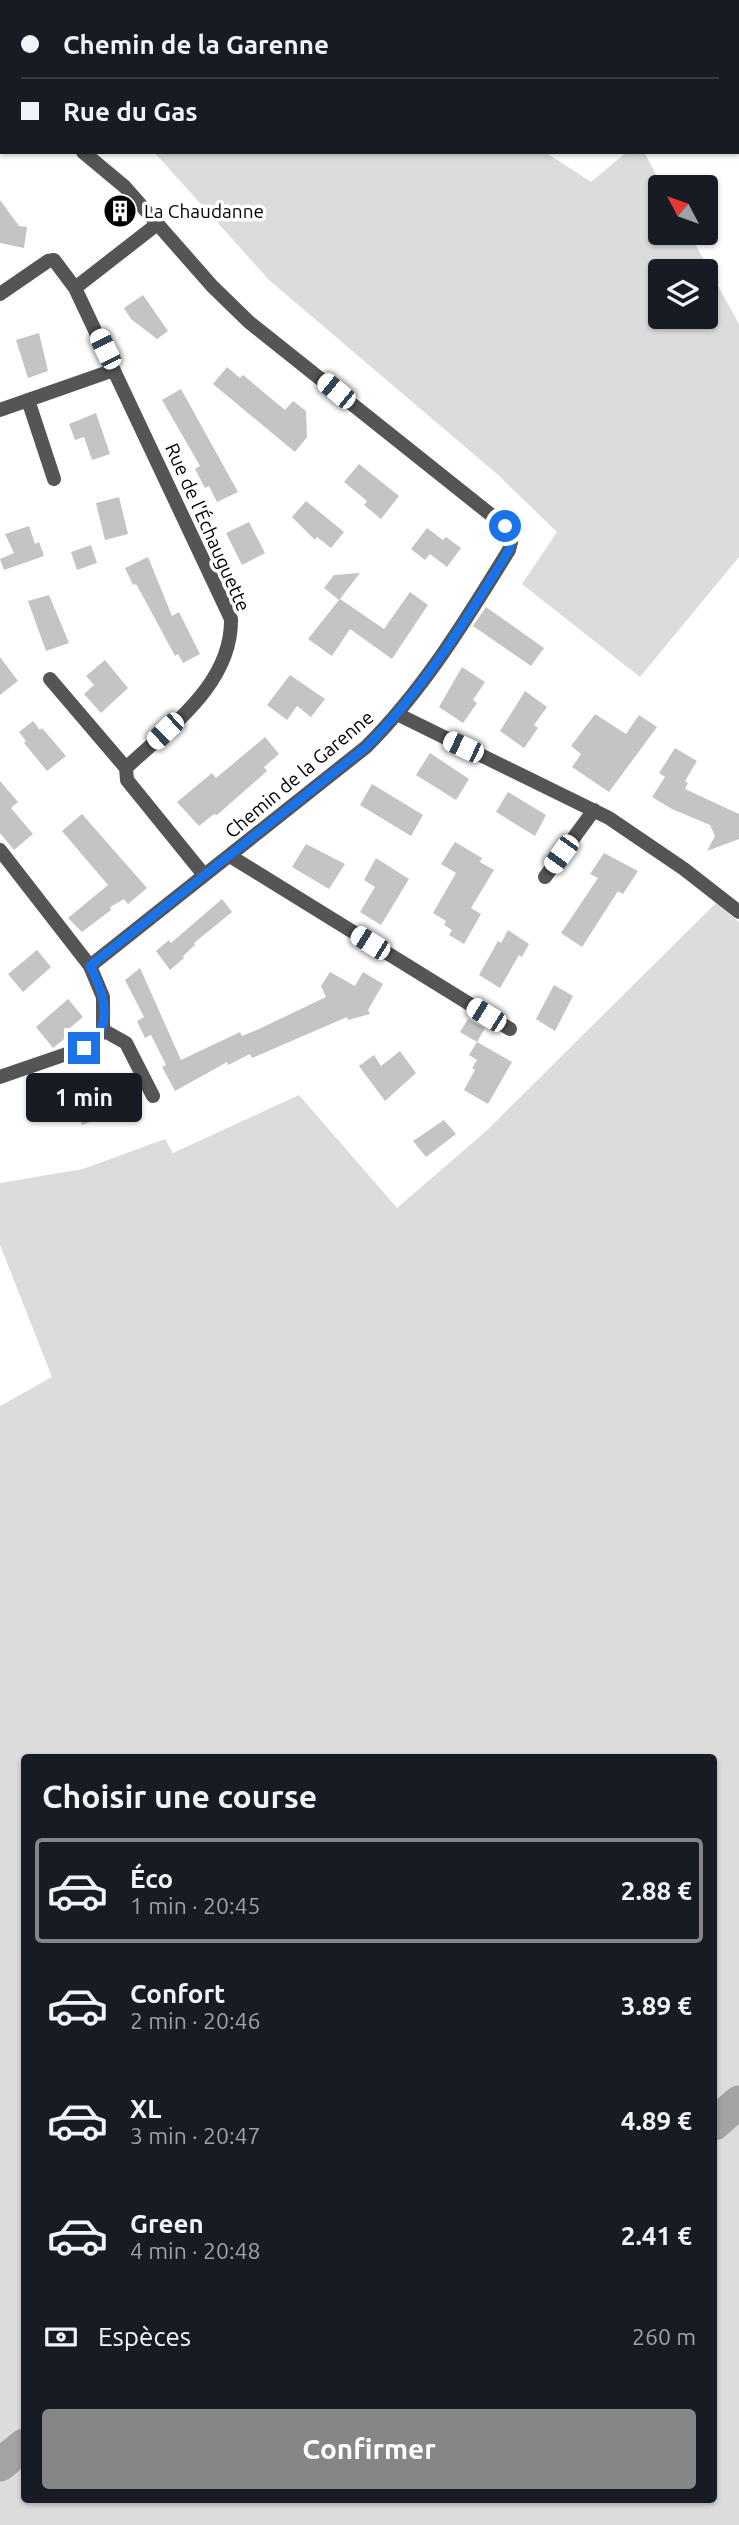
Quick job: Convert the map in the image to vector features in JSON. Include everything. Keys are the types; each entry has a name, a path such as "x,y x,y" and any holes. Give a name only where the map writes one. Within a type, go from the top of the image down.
{"street":[{"path":"75,288 156,225 125,187 85,154"},
{"name":"Chemin de la Garenne","path":"90,966 366,747 399,715 452,642 509,550 512,538 505,526 249,322 156,225"},
{"name":"Rue de l'Échauguette","path":"0,294 48,261 54,260 75,288 231,619 232,636 222,669 205,692 126,768"},
{"path":"0,410 114,370"},
{"path":"27,400 54,479"},
{"path":"50,679 126,768 127,780 204,875"},
{"path":"399,715 594,810 684,869 739,912"},
{"path":"545,877 594,810"},
{"path":"0,850 90,966 103,997 103,1030 95,1041 84,1048 0,1077"},
{"path":"230,856 510,1029"},
{"path":"103,1030 127,1043 153,1096"}],"shaded area":[{"path":"156,154 548,154 591,182 625,154 645,154 656,175 648,175 648,245 696,245 703,259 648,259 648,329 718,329 718,286 739,324 739,557 640,677 522,584 557,532 497,474 269,280"},
{"path":"716,903 739,922 739,2525 0,2525 0,1406 52,1377 0,1245 0,1183 83,1169 165,1139 173,1153 299,1095 397,1208 485,1132"}],"building":[{"path":"0,200 19,226 27,227 24,248 0,243"},
{"path":"143,295 168,331 157,339 131,319 124,308"},
{"path":"39,333 48,371 28,378 16,340"},
{"path":"227,367 240,378 243,375 285,410 293,401 306,411 307,437 295,452 213,384"},
{"path":"181,389 238,492 217,502 209,486 205,488 195,469 200,466 162,400"},
{"path":"96,413 110,454 92,460 84,437 75,440 69,424"},
{"path":"359,464 399,496 381,519 364,505 367,501 344,482"},
{"path":"119,497 128,534 105,540 96,503"},
{"path":"306,501 344,532 331,548 317,537 315,540 292,517"},
{"path":"249,522 265,553 242,565 226,533"},
{"path":"29,526 35,544 39,542 44,556 4,570 0,559 14,553 5,534"},
{"path":"427,528 443,540 446,537 461,548 447,567 430,554 425,560 411,549"},
{"path":"91,545 97,563 77,570 71,552"},
{"path":"148,557 172,616 179,612 200,654 183,663 178,654 175,656 125,568"},
{"path":"360,573 340,599 384,629 410,592 428,605 392,659 350,629 332,656 308,639 339,600 324,588 334,575"},
{"path":"49,595 69,643 46,651 28,601"},
{"path":"486,607 544,648 531,666 473,626"},
{"path":"0,657 18,681 0,695"},
{"path":"105,660 128,688 101,713 84,694 94,685 86,676"},
{"path":"462,667 485,682 473,700 477,703 463,723 439,707"},
{"path":"290,675 325,699 311,717 297,706 287,720 267,705"},
{"path":"525,691 547,707 534,725 538,728 524,748 500,731"},
{"path":"595,714 626,734 639,715 657,727 609,792 572,767 581,754 571,746"},
{"path":"33,721 66,756 47,771 24,743 26,741 19,732"},
{"path":"265,737 279,754 264,767 267,771 217,815 214,814 199,826 177,802 212,773 216,778"},
{"path":"675,748 697,761 685,781 688,783 685,789 739,814 739,839 707,851 715,836 710,825 672,809 652,797 665,777 659,773"},
{"path":"430,753 469,779 456,800 416,775"},
{"path":"0,781 18,802 11,808 33,834 14,850 0,833"},
{"path":"372,784 423,815 411,836 360,805"},
{"path":"508,792 546,815 535,836 496,812"},
{"path":"82,814 147,888 128,904 124,899 110,907 111,910 82,932 68,918 108,885 62,831"},
{"path":"455,842 482,858 480,862 494,870 471,908 481,914 464,944 449,935 452,930 444,925 446,921 433,913 456,873 441,864"},
{"path":"306,844 345,864 329,889 292,867"},
{"path":"604,853 638,871 623,894 618,891 582,947 561,933 598,878 590,874"},
{"path":"376,858 409,879 381,925 360,912 375,887 364,880"},
{"path":"222,899 232,912 194,943 184,958 170,970 156,951 169,940 171,943"},
{"path":"508,930 529,944 522,957 519,955 500,988 479,975 498,941 501,943"},
{"path":"37,950 51,967 23,992 8,974"},
{"path":"140,968 181,1060 240,1032 242,1036 259,1029 326,997 321,986 330,972 355,986 363,972 383,984 368,1010 370,1014 348,1020 347,1017 252,1058 250,1054 228,1065 227,1062 175,1091 162,1067 166,1065 151,1035 145,1038 137,1021 144,1017 125,980"},
{"path":"554,985 573,996 555,1031 536,1019"},
{"path":"68,999 83,1017 65,1032 68,1036 53,1048 36,1027"},
{"path":"468,1019 485,1028 477,1042 460,1032"},
{"path":"477,1042 512,1062 488,1104 464,1090 475,1070 472,1068 477,1060 469,1055"},
{"path":"400,1051 416,1073 385,1101 359,1066 374,1055 381,1066"},
{"path":"88,1077 95,1097 122,1087 129,1107 82,1125 76,1108 64,1112 55,1090"},
{"path":"444,1120 456,1134 426,1157 413,1141"}],"waterway":[{"path":"717,2121 739,2102"},
{"path":"0,2465 21,2448"}],"place":[{"name":"La Chaudanne","path":"120,211"}],"route":[{"path":"84,1048 95,1041 103,1030 105,1014 103,997 90,966 366,747 399,715 452,642 509,550 512,538 505,526"}]}
